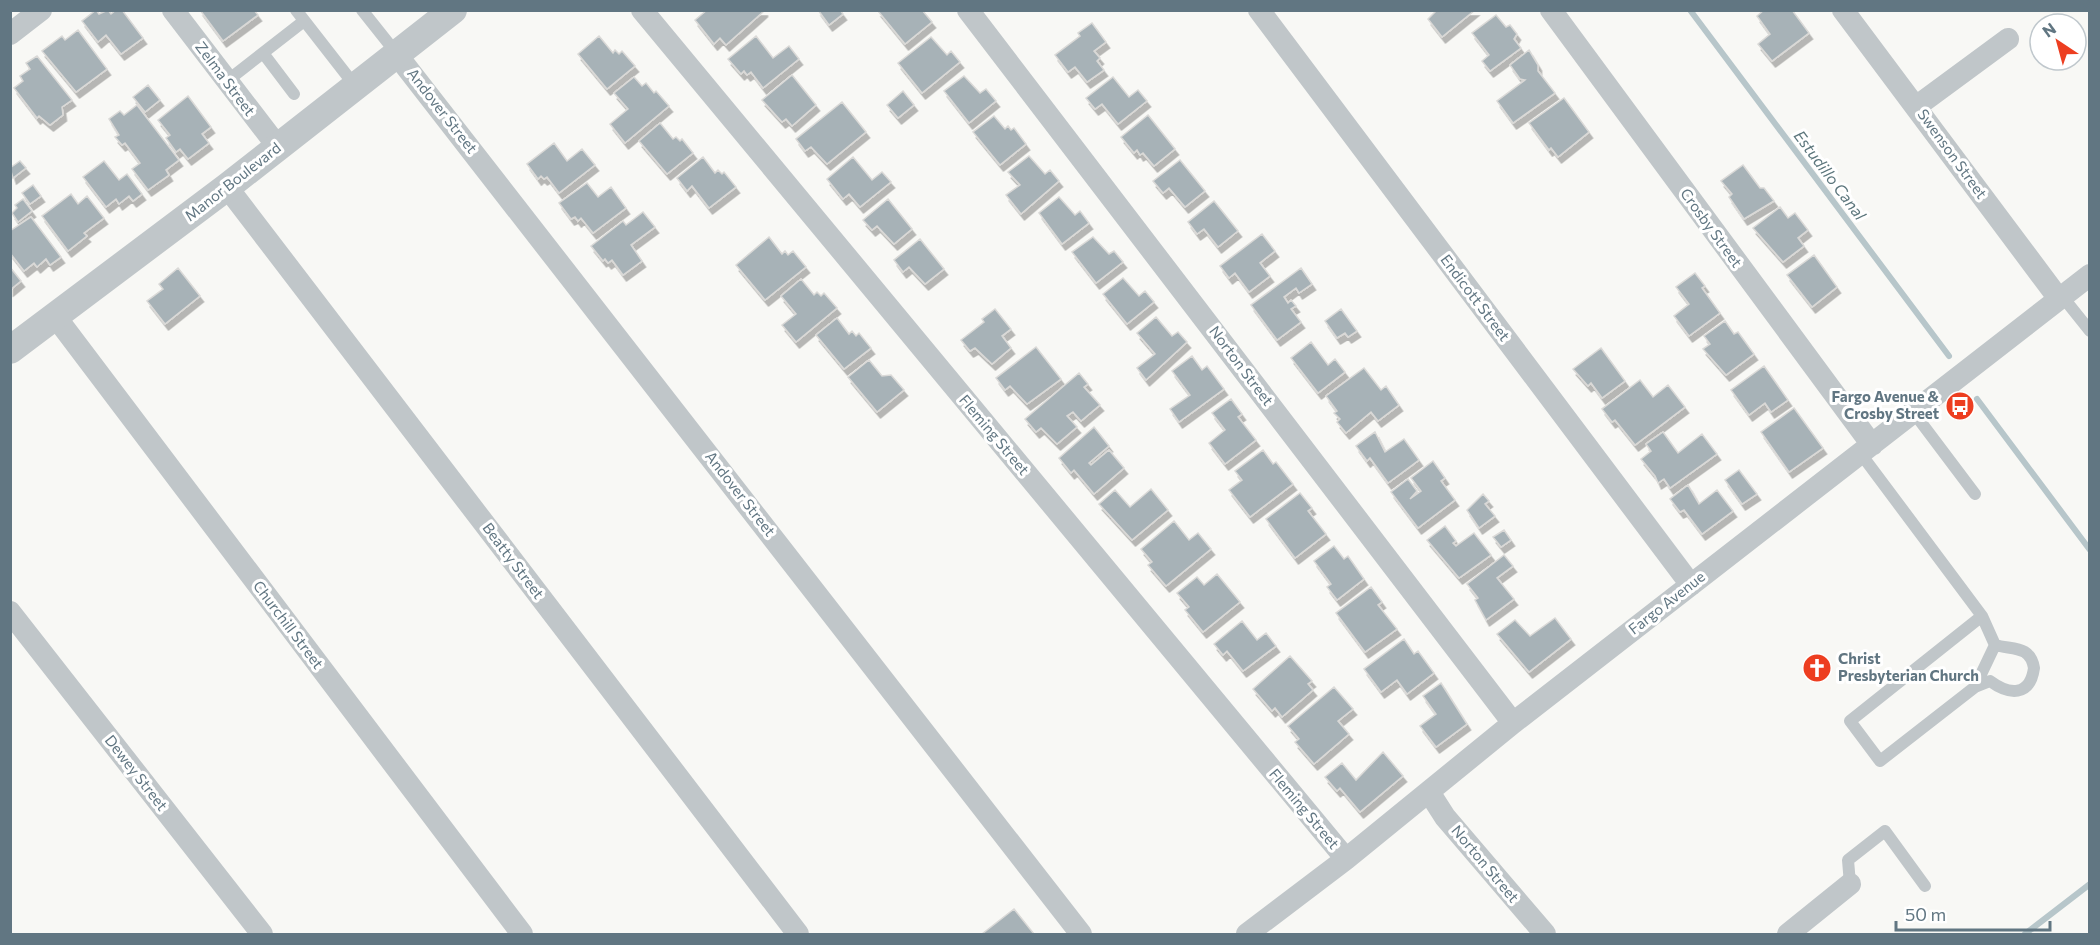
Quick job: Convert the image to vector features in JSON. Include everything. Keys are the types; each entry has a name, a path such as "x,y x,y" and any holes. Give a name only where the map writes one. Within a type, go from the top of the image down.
{"street":[{"path":"10,34 41,10"},
{"name":"Zelma Street","path":"173,10 278,147"},
{"name":"Fleming Street","path":"642,10 1346,859"},
{"name":"Norton Street","path":"968,10 1513,723"},
{"name":"Endicott Street","path":"1259,10 1691,585"},
{"name":"Crosby Street","path":"1551,10 1866,450"},
{"name":"Swenson Street","path":"1843,10 2061,297"},
{"name":"Manor Boulevard","path":"10,350 227,187 397,55 439,15"},
{"path":"1917,106 2008,39"},
{"name":"Andover Street","path":"397,55 1082,934"},
{"name":"Beatty Street","path":"227,187 798,934"},
{"name":"Fargo Avenue","path":"1247,934 1346,859 1513,723 2090,275"},
{"name":"Churchill Street","path":"55,316 522,934"},
{"name":"Dewey Street","path":"10,612 262,934"},
{"name":"Norton Street","path":"1429,792 1445,817 1545,934"},
{"path":"1788,934 1850,884"}],"lane":[{"path":"296,10 356,87"},
{"path":"362,10 397,55"},
{"path":"227,81 304,21"},
{"path":"263,53 294,94"},
{"path":"2061,297 2090,331"},
{"path":"1914,413 1976,494"},
{"path":"1866,450 1982,616 1995,645 1975,687"},
{"path":"1982,616 1850,721 1880,761 1975,687 1990,681 2004,692 2016,692 2027,686 2033,676 2032,662 2024,651 1995,645"},
{"path":"1850,884 1848,860 1885,831 1925,886"}],"building":[{"path":"96,10 99,14 108,10 111,14 116,10 122,10 143,38 121,54 106,35 98,42 82,21"},
{"path":"200,10 254,10 258,15 223,41"},
{"path":"707,10 764,11 726,45 720,38 714,44 695,20"},
{"path":"818,10 840,10 843,14 829,25"},
{"path":"922,10 932,22 905,44 878,11"},
{"path":"1437,10 1475,10 1442,37 1428,19"},
{"path":"1764,10 1792,10 1809,33 1772,61 1758,44 1770,34 1757,16"},
{"path":"1496,15 1506,27 1510,25 1517,34 1514,39 1521,48 1490,71 1482,61 1489,55 1472,33"},
{"path":"1092,23 1106,42 1094,51 1100,58 1097,61 1104,70 1087,82 1075,67 1068,72 1055,55 1080,36 1078,33"},
{"path":"78,30 107,69 76,92 42,51 62,36 65,40"},
{"path":"599,36 613,53 615,50 619,54 622,51 635,66 607,89 578,54"},
{"path":"756,36 773,58 789,46 799,59 763,88 751,72 747,75 744,71 741,74 728,59"},
{"path":"931,37 947,55 951,51 960,62 922,93 898,63"},
{"path":"1529,50 1538,65 1538,71 1555,93 1513,123 1497,101 1525,80 1520,79 1510,65"},
{"path":"37,56 72,100 62,107 63,115 50,125 39,116 37,118 14,88 23,81 20,76 30,69 26,63"},
{"path":"792,75 816,105 792,126 786,119 782,122 762,100"},
{"path":"964,76 980,93 986,89 996,101 969,123 944,91"},
{"path":"634,77 642,86 646,83 654,93 656,91 669,106 625,143 610,124 628,109 614,93"},
{"path":"1113,77 1129,97 1138,90 1147,101 1118,124 1102,104 1095,109 1086,98"},
{"path":"148,85 160,100 145,112 133,97"},
{"path":"903,91 914,105 898,118 887,105"},
{"path":"188,96 211,127 202,134 209,143 188,159 180,149 176,152 166,138 170,135 158,120"},
{"path":"1564,98 1589,132 1558,157 1551,148 1549,150 1529,123"},
{"path":"842,102 866,132 827,164 811,147 805,151 796,139"},
{"path":"137,105 179,160 166,170 169,175 148,190 132,169 140,163 125,143 122,145 115,137 119,135 109,119 120,111 124,115"},
{"path":"1148,115 1175,149 1154,166 1143,153 1140,155 1137,150 1134,153 1121,137"},
{"path":"994,116 1005,129 1008,126 1011,130 1014,128 1026,144 1000,165 973,132"},
{"path":"660,123 673,139 676,137 680,141 682,139 693,153 667,174 639,141"},
{"path":"554,143 567,161 582,149 595,165 559,193 547,177 544,179 541,176 538,179 527,164"},
{"path":"1029,156 1045,174 1050,170 1059,181 1021,214 1006,195 1020,185 1008,172"},
{"path":"703,157 715,173 718,170 722,174 724,172 736,187 709,208 692,186 687,191 677,178"},
{"path":"853,157 872,180 882,172 891,182 860,207 849,194 843,199 827,179"},
{"path":"1180,160 1205,191 1185,207 1169,188 1163,193 1153,181"},
{"path":"20,161 26,168 13,178 10,168"},
{"path":"104,161 119,180 127,174 142,194 133,201 129,196 119,204 116,199 106,207 83,177"},
{"path":"1743,165 1760,188 1764,188 1774,201 1744,219 1729,197 1732,194 1721,181"},
{"path":"587,183 598,197 611,187 626,208 593,233 581,218 578,221 575,217 571,219 559,203"},
{"path":"33,185 41,196 30,204 22,193"},
{"path":"71,194 78,204 87,196 104,218 84,233 87,236 68,251 42,216"},
{"path":"1059,197 1075,215 1080,211 1089,223 1062,244 1039,213"},
{"path":"23,199 32,211 18,222 12,213 17,208 15,205"},
{"path":"888,199 912,229 894,244 877,226 872,230 863,220"},
{"path":"1214,201 1238,231 1218,247 1204,229 1197,234 1188,222"},
{"path":"1780,207 1788,218 1795,213 1808,230 1798,238 1804,246 1783,262 1753,228"},
{"path":"643,212 655,227 631,245 642,261 623,275 612,260 608,263 605,259 603,261 591,246 623,221 626,225"},
{"path":"31,217 61,257 50,265 46,259 37,267 34,263 24,271 10,253 10,231"},
{"path":"1262,234 1275,251 1260,263 1270,276 1249,292 1235,273 1229,278 1220,266"},
{"path":"769,237 782,254 785,251 788,255 793,251 806,267 765,300 736,265"},
{"path":"1093,237 1109,254 1114,251 1123,262 1096,283 1072,252"},
{"path":"920,239 944,269 925,284 909,267 903,272 894,260"},
{"path":"1814,255 1837,287 1812,307 1787,275"},
{"path":"10,267 21,281 10,290"},
{"path":"178,268 200,296 165,324 147,301 163,289 159,284"},
{"path":"1301,268 1312,284 1299,293 1296,288 1284,297 1288,303 1291,300 1296,306 1291,309 1301,322 1277,340 1251,305"},
{"path":"1695,273 1705,286 1702,288 1720,313 1689,336 1674,316 1689,304 1676,287"},
{"path":"1123,278 1139,296 1145,291 1154,302 1127,324 1103,294"},
{"path":"801,279 814,295 817,292 821,296 824,293 837,308 796,342 782,325 796,314 781,296"},
{"path":"995,309 1011,329 1002,336 1011,348 992,364 975,348 970,351 961,340 984,322 982,319"},
{"path":"1341,309 1357,331 1348,337 1345,333 1337,338 1325,321"},
{"path":"1156,317 1172,336 1178,332 1187,342 1146,380 1137,368 1155,354 1137,333"},
{"path":"837,318 849,334 852,331 856,336 859,333 871,348 844,369 816,335"},
{"path":"1725,321 1734,334 1738,332 1754,354 1726,375 1703,349 1710,344 1704,336"},
{"path":"1311,342 1328,365 1335,359 1345,372 1318,393 1291,358"},
{"path":"1036,347 1061,379 1027,404 1010,386 1005,390 996,378"},
{"path":"1601,348 1625,381 1602,398 1591,383 1588,386 1573,369"},
{"path":"1192,356 1202,370 1207,366 1224,389 1179,422 1170,409 1190,395 1172,371"},
{"path":"869,360 882,376 891,375 904,390 877,412 848,377"},
{"path":"1764,366 1788,400 1771,412 1765,403 1749,415 1731,390"},
{"path":"1364,368 1381,390 1386,386 1399,405 1378,421 1371,412 1346,433 1337,422 1340,419 1334,413 1337,411 1326,396"},
{"path":"1079,373 1088,384 1084,387 1100,405 1081,421 1073,412 1067,416 1077,427 1057,444 1041,428 1036,432 1025,419"},
{"path":"1640,380 1653,397 1668,385 1685,407 1635,445 1615,420 1612,422 1602,409"},
{"path":"1231,399 1242,414 1238,417 1256,440 1225,464 1209,443 1225,430 1212,413"},
{"path":"1794,408 1823,448 1789,472 1761,432"},
{"path":"1094,427 1109,446 1089,463 1091,465 1109,450 1124,468 1094,494 1074,470 1071,473 1059,458"},
{"path":"1375,432 1385,452 1404,439 1419,460 1388,483 1370,458 1367,461 1356,446"},
{"path":"1663,432 1678,453 1702,434 1717,454 1670,488 1664,479 1658,483 1641,459 1651,451 1646,444"},
{"path":"1263,450 1273,464 1276,462 1293,484 1250,517 1229,490 1242,480 1235,471"},
{"path":"1433,461 1445,478 1441,481 1455,500 1418,528 1391,492 1408,479 1417,491 1410,499 1421,491 1411,478"},
{"path":"1739,470 1757,494 1742,504 1725,480"},
{"path":"1688,485 1699,504 1717,490 1733,511 1702,534 1684,510 1680,512 1670,499"},
{"path":"1151,489 1168,510 1132,540 1099,504 1115,490 1130,507"},
{"path":"1300,493 1312,508 1308,511 1326,534 1295,558 1266,519"},
{"path":"1483,494 1489,501 1485,504 1495,516 1479,528 1467,510"},
{"path":"1174,521 1189,540 1198,533 1211,549 1166,586 1148,565 1152,562 1141,549"},
{"path":"1445,526 1456,541 1453,543 1456,546 1474,533 1491,555 1459,578 1427,540"},
{"path":"1504,530 1511,540 1501,547 1493,537"},
{"path":"1334,546 1344,559 1348,556 1364,579 1337,600 1327,587 1331,584 1314,561"},
{"path":"1504,555 1513,566 1497,578 1514,599 1486,620 1475,600 1478,598 1467,584"},
{"path":"1217,574 1240,602 1203,632 1185,610 1189,607 1177,593 1197,577 1204,585"},
{"path":"1371,587 1382,602 1378,605 1397,629 1365,652 1336,613"},
{"path":"1555,618 1571,639 1529,672 1497,634 1515,620 1530,636"},
{"path":"1242,621 1257,640 1266,633 1276,646 1243,671 1227,651 1223,655 1214,644"},
{"path":"1404,639 1414,654 1418,651 1434,673 1407,694 1397,680 1381,692 1364,669"},
{"path":"1290,656 1312,681 1308,684 1313,690 1282,717 1275,708 1272,711 1253,689"},
{"path":"1441,683 1467,724 1436,747 1420,726 1436,714 1423,696"},
{"path":"1334,687 1353,709 1338,721 1349,734 1314,764 1295,742 1299,739 1288,726"},
{"path":"1383,752 1403,776 1360,812 1340,788 1337,791 1325,777 1342,763 1356,780"},
{"path":"1014,909 1034,934 982,934"}],"waterway":[{"name":"Estudillo Canal","path":"1690,10 1949,356"},
{"name":"Estudillo Canal","path":"1977,399 2090,550"},
{"name":"Estudillo Canal","path":"2025,934 2090,884"}],"place":[{"name":"Fargo Avenue & Crosby Street","path":"1960,406"},
{"name":"Christ Presbyterian Church","path":"1817,668"}]}
